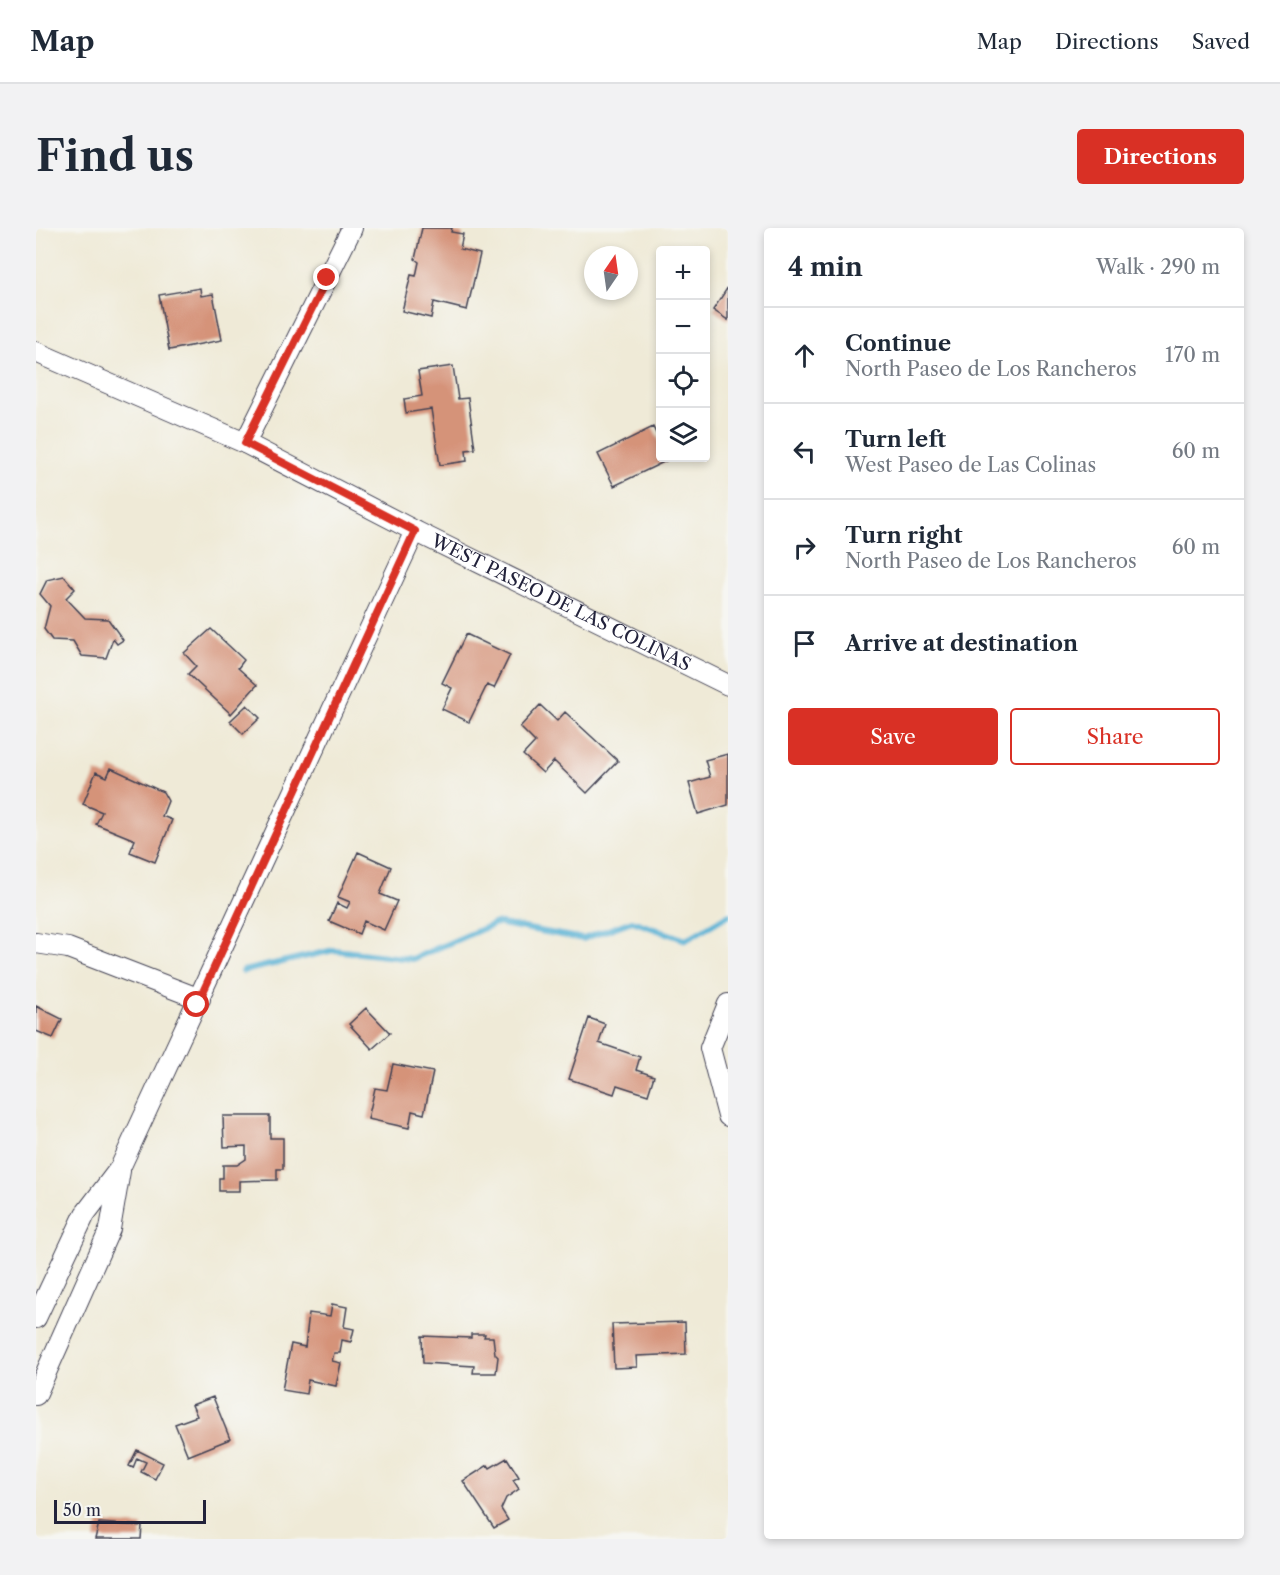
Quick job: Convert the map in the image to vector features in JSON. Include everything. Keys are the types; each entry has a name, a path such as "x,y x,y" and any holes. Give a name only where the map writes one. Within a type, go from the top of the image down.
{"street":[{"path":"245,443 352,228"},
{"name":"WEST PASEO DE LAS COLINAS","path":"36,352 245,443 415,531 728,685"},
{"path":"36,1318 85,1214 120,1168 415,531"},
{"path":"36,943 68,948 200,999"},
{"path":"728,1004 710,1048 728,1116"},
{"path":"36,1395 110,1229 120,1168"}],"building":[{"path":"422,228 452,228 451,232 463,234 460,249 480,254 467,310 434,302 431,318 402,311 411,275 416,276 419,262 415,259"},
{"path":"728,287 728,320 713,310"},
{"path":"200,288 201,296 213,294 222,340 169,350 159,295"},
{"path":"453,366 458,399 468,398 475,449 466,450 467,461 440,465 431,409 406,413 404,399 422,396 418,371"},
{"path":"653,427 656,433 656,462 664,462 614,486 598,454"},
{"path":"64,576 75,589 66,598 85,618 108,619 123,640 117,644 113,639 106,658 82,656 73,641 52,640 44,629 50,606 40,594 47,580"},
{"path":"211,629 244,660 238,668 257,685 231,714 188,674 196,666 184,653"},
{"path":"466,634 510,655 494,688 487,685 469,722 442,709 452,688 442,683"},
{"path":"247,705 260,718 243,734 230,721"},
{"path":"540,705 557,721 565,712 618,761 587,793 554,761 543,773 523,755 535,742 520,727"},
{"path":"728,754 728,805 698,814 689,783 710,777 705,760"},
{"path":"111,768 163,792 168,801 162,816 172,820 155,862 130,852 135,840 96,824 102,812 83,804 96,772 107,777"},
{"path":"358,852 391,867 380,894 397,901 384,930 364,921 359,934 329,921 337,903 347,908 350,902 338,897"},
{"path":"36,1006 62,1019 53,1038 36,1031"},
{"path":"366,1008 390,1033 372,1049 349,1024"},
{"path":"589,1018 605,1024 599,1043 640,1057 636,1070 654,1076 648,1095 617,1085 614,1094 569,1079"},
{"path":"393,1064 433,1072 424,1114 412,1111 409,1128 368,1119 375,1088 387,1090"},
{"path":"223,1116 270,1116 270,1138 283,1138 283,1169 277,1169 277,1180 239,1181 239,1191 219,1191 219,1178 223,1178 223,1165 237,1165 246,1159 246,1146 224,1147"},
{"path":"332,1304 347,1307 344,1327 354,1329 351,1342 342,1340 340,1353 334,1353 332,1361 341,1363 336,1386 308,1380 306,1394 282,1390 291,1344 305,1347 309,1313 330,1316"},
{"path":"685,1322 686,1354 636,1356 637,1367 614,1368 612,1324"},
{"path":"471,1334 485,1334 484,1337 493,1337 495,1354 498,1357 496,1373 473,1373 474,1366 423,1363 422,1336 471,1338"},
{"path":"213,1397 230,1439 188,1456 175,1424 197,1416 192,1405"},
{"path":"137,1450 163,1463 155,1479 141,1472 146,1462 137,1458 133,1468 129,1466"},
{"path":"507,1458 519,1477 513,1480 519,1489 506,1498 501,1509 508,1520 494,1528 463,1481 488,1465 490,1468"},
{"path":"99,1523 142,1526 141,1539 95,1539"}],"waterway":[{"path":"243,971 334,950 412,959 496,923 583,939 632,921 686,940 728,915"}],"route":[{"path":"197,1005 415,531 245,443 327,278"}]}
